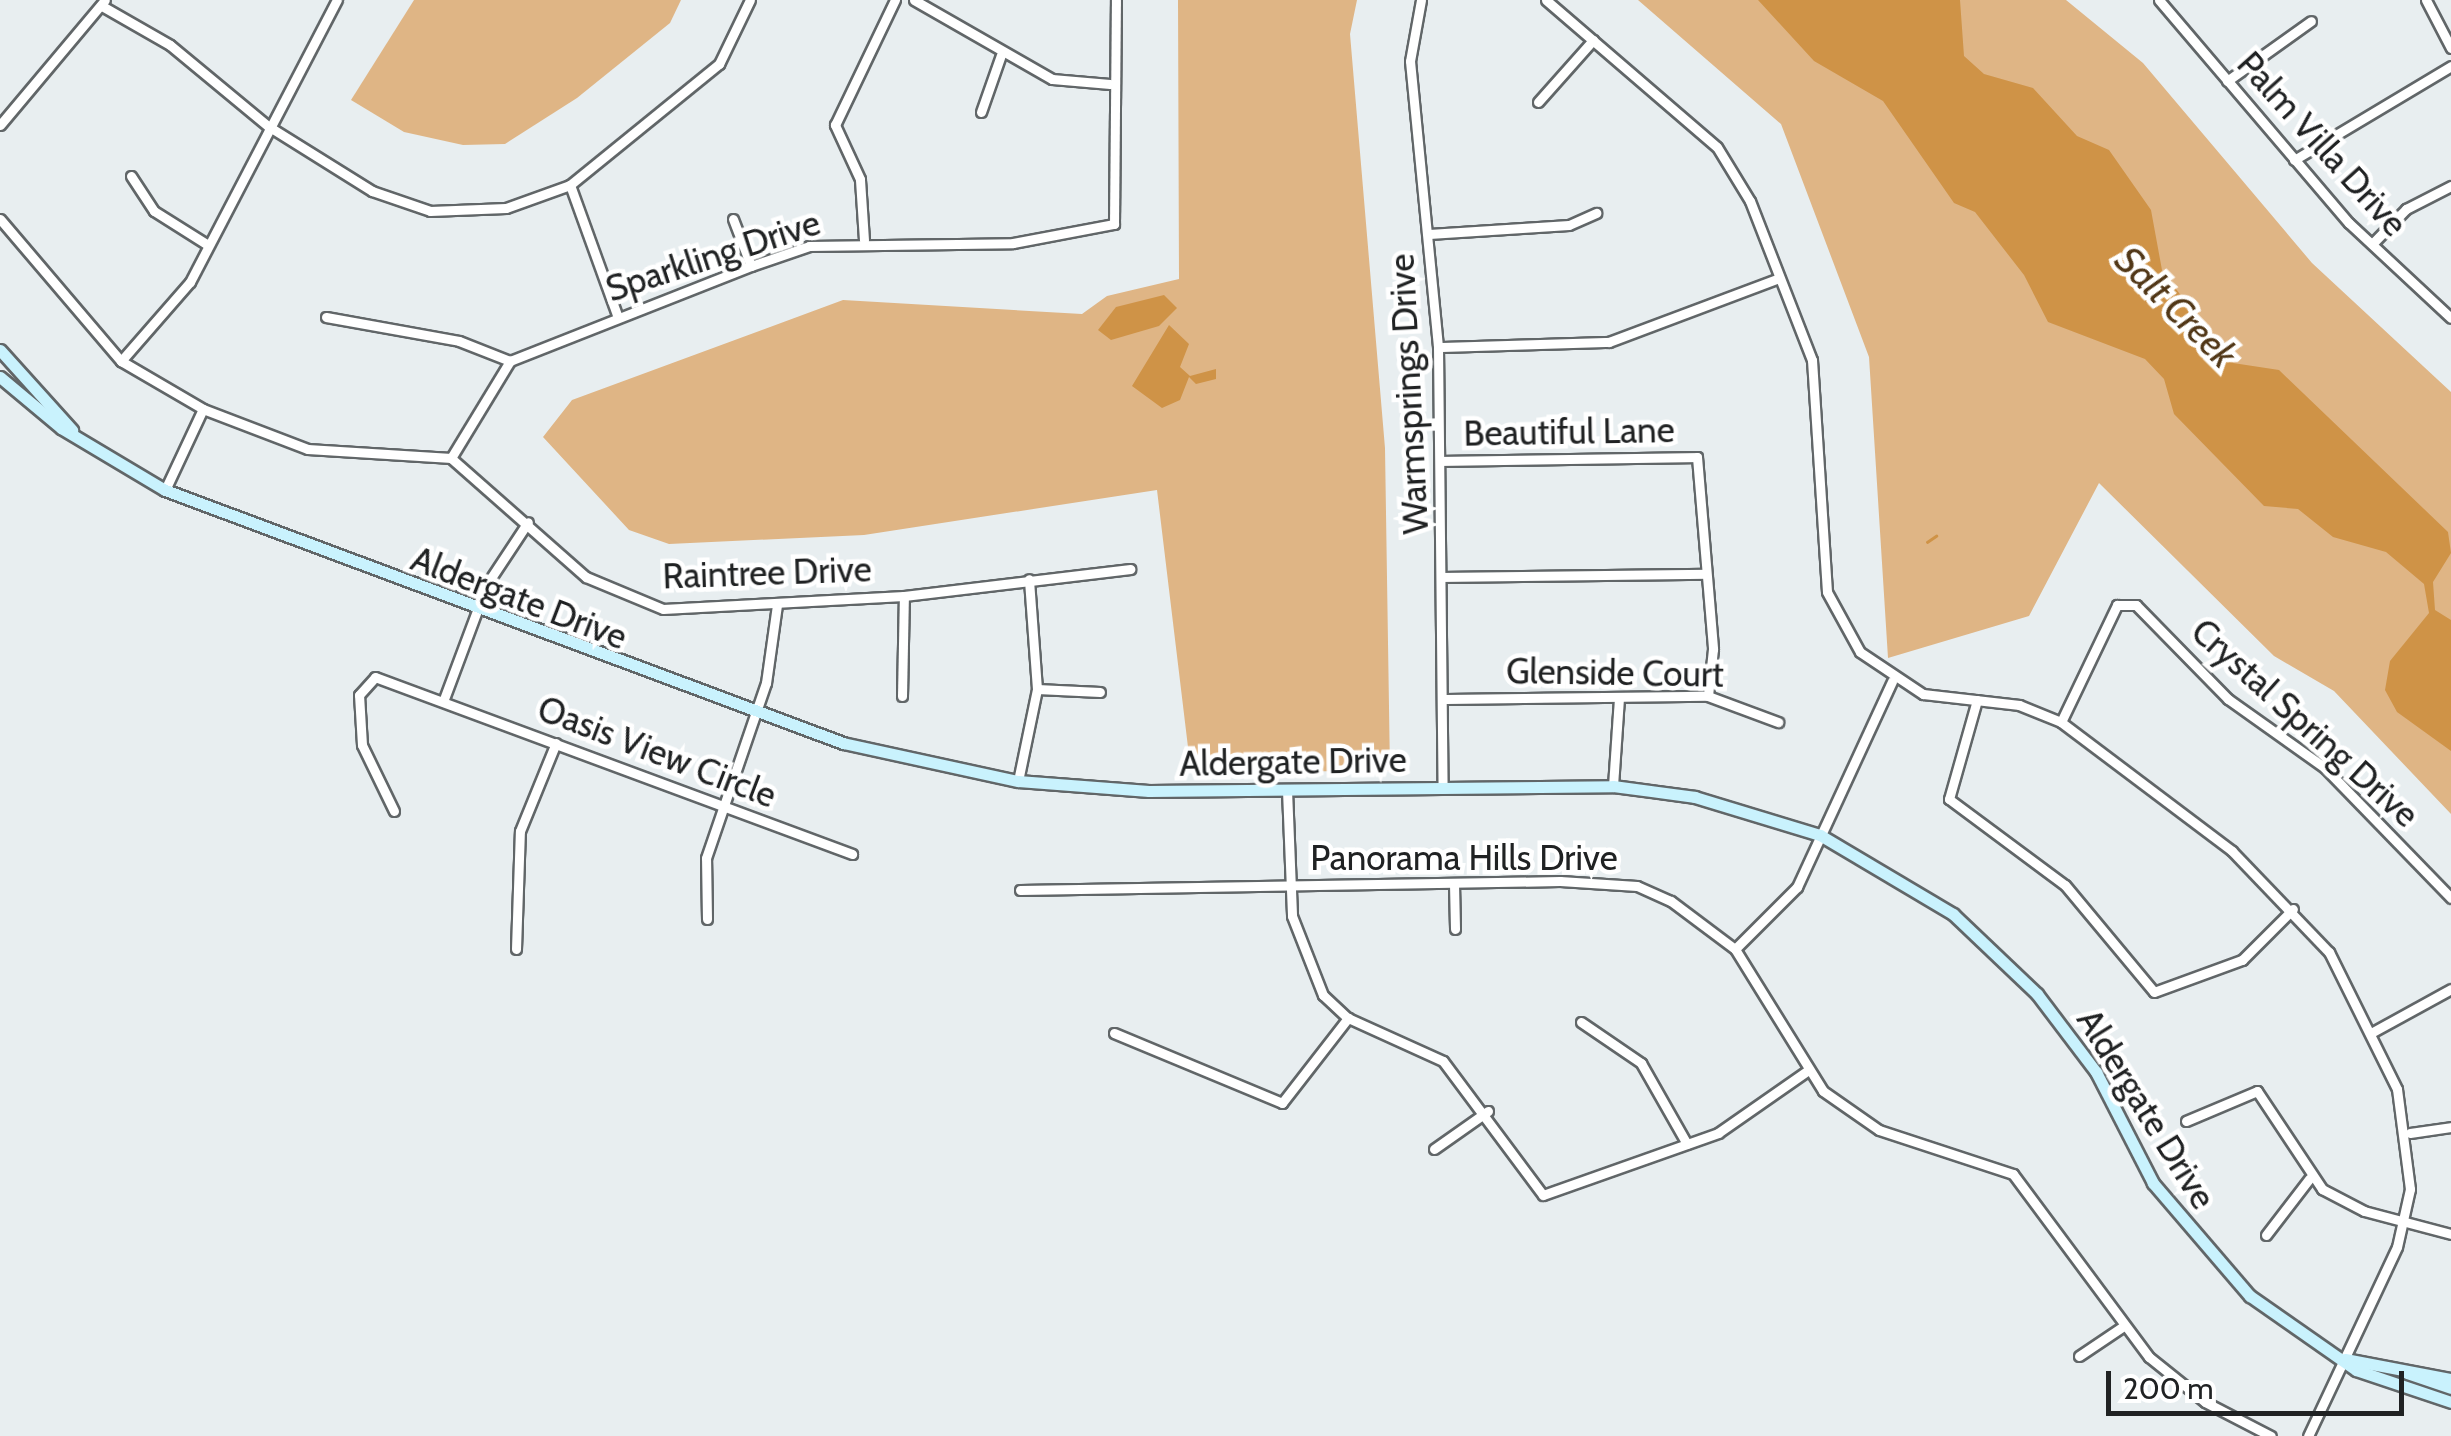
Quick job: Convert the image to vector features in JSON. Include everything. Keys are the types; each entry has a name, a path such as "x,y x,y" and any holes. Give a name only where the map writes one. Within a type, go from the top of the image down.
{"street":[{"path":"120,360 190,282 337,0"},
{"path":"0,125 104,3 170,44 268,126 372,191 430,211 506,208 570,185 719,64 750,0"},
{"path":"864,240 860,179 835,125 895,0"},
{"path":"914,0 1000,55 1052,79 1110,84 1116,0"},
{"name":"Warmsprings Drive","path":"1421,0 1410,62 1438,347 1446,699 1443,788"},
{"path":"1546,0 1731,164 1816,378 1828,592 1844,632 1892,681 2061,722 2232,851 2293,910 2329,952 2371,1033 2410,1134 2404,1224 2308,1436"},
{"name":"Palm Villa Drive","path":"2158,0 2294,160 2372,244 2451,318"},
{"path":"2426,0 2451,48"},
{"path":"2227,80 2310,21"},
{"path":"1538,102 1593,40"},
{"path":"981,112 1000,55"},
{"path":"2294,160 2451,66"},
{"name":"Sparkling Drive","path":"510,362 618,315 751,266 864,240 1012,243 1114,224 1110,84"},
{"path":"132,176 154,211 208,246"},
{"path":"570,185 618,315"},
{"path":"2372,244 2406,210 2451,186"},
{"path":"1429,234 1569,225 1596,213"},
{"path":"0,219 120,360 203,409 308,449 451,458 510,362 459,341 326,317"},
{"path":"733,220 751,266"},
{"path":"1438,347 1609,342 1779,278"},
{"name":"Aldergate Drive","path":"0,350 72,430"},
{"name":"Aldergate Drive","path":"0,377 72,430 165,490 755,716 1018,781 1287,790 1613,786 1695,797 1820,834 1905,880 1997,952 2096,1072 2153,1183 2215,1262 2346,1359 2451,1402"},
{"path":"165,490 203,409"},
{"name":"Raintree Drive","path":"451,458 586,577 631,599 663,609 904,596 1130,569"},
{"name":"Beautiful Lane","path":"1442,461 1697,458 1708,696"},
{"path":"444,699 478,612 528,522"},
{"path":"1444,577 1704,574"},
{"path":"1018,781 1037,689 1028,579"},
{"path":"902,696 904,596"},
{"name":"Crystal Spring Drive","path":"2061,722 2116,604 2136,605 2228,699 2286,734 2451,898"},
{"path":"707,919 706,858 755,716 777,605"},
{"name":"Oasis View Circle","path":"394,811 362,745 360,695 387,678 852,854"},
{"path":"1735,949 1779,912 1892,681"},
{"path":"1037,689 1100,692"},
{"name":"Glenside Court","path":"1446,699 1708,696 1778,722"},
{"path":"1613,786 1619,698"},
{"path":"1978,700 1949,800 2065,885 2154,992 2242,960 2293,910"},
{"path":"516,949 520,831 556,743"},
{"path":"1287,790 1289,885 1302,961 1348,1018 1443,1061 1488,1111 1552,1196 1688,1144 1749,1115 1807,1071"},
{"path":"1454,884 1455,928"},
{"name":"Panorama Hills Drive","path":"1020,890 1289,885 1637,886 1735,949 1807,1071 1879,1130 2013,1174 2047,1210 2122,1327 2205,1402 2271,1436"},
{"path":"2371,1033 2451,989"},
{"path":"1114,1033 1282,1104 1348,1018"},
{"path":"1581,1022 1641,1063 1688,1144"},
{"path":"2186,1121 2257,1091 2309,1179 2404,1224 2451,1234"},
{"path":"1434,1148 1488,1111"},
{"path":"2410,1134 2451,1127"},
{"path":"2266,1235 2309,1179"},
{"path":"2079,1356 2122,1327"},
{"name":"Aldergate Drive","path":"2346,1359 2451,1379"},
{"name":"Aldergate Drive","path":"2407,1373 2451,1388"}],"shaded area":[{"path":"414,0 681,0 670,23 577,98 505,144 463,145 404,132 351,100"},
{"path":"1178,0 1357,0 1350,34 1385,448 1390,771 1191,772 1157,490 864,535 669,544 629,530 543,437 572,400 843,300 1082,314 1107,296 1179,279"},
{"path":"1638,0 2066,0 2143,63 2312,263 2451,392 2451,814 2334,691 2274,656 2099,483 2029,616 1888,658 1869,357 1781,124"}],"water":[{"name":"Salt Creek","path":"1758,0 1960,0 1964,56 1984,74 2033,88 2077,136 2109,150 2151,210 2162,270 2222,351 2233,363 2279,370 2448,532 2451,553 2433,582 2435,610 2451,620 2451,751 2397,712 2385,690 2390,661 2429,613 2424,584 2386,552 2333,537 2298,509 2264,506 2174,414 2164,379 2145,359 2048,322 2024,275 1975,212 1954,203 1883,101 1814,61"},
{"path":"1164,295 1177,308 1159,326 1111,340 1098,330 1116,307"},
{"path":"1169,325 1189,344 1180,367 1190,376 1216,369 1216,379 1196,384 1189,377 1180,400 1162,408 1132,386"}],"waterway":[{"path":"1927,542 1936,536"}]}
